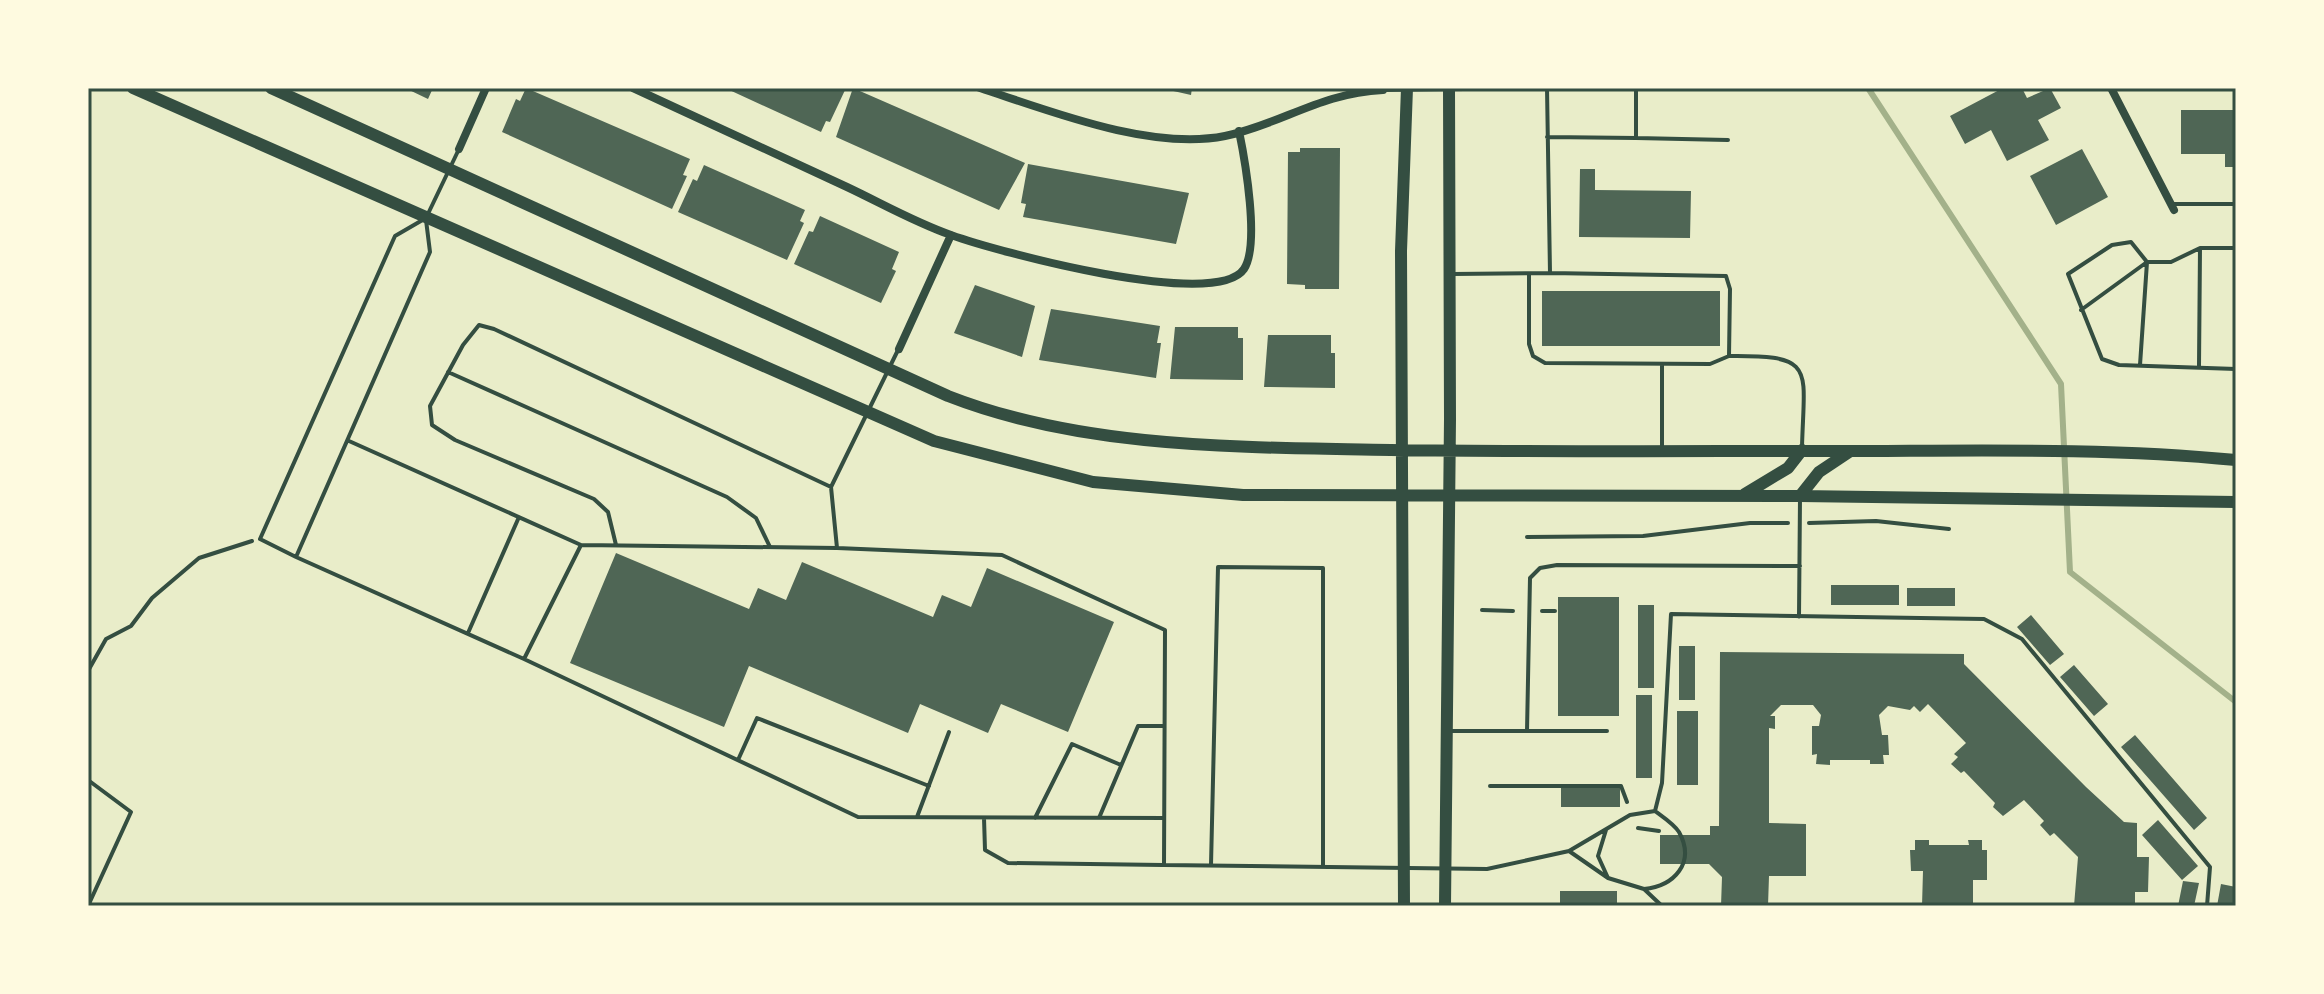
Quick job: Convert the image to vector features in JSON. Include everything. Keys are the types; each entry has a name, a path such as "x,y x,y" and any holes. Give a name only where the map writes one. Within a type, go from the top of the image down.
{"main road":[{"path":"133,88 934,441 1093,482 1187,493 1449,498 1800,496 2236,502"},
{"path":"271,88 449,172 982,409 1053,426 1227,447 1450,451 2032,450 2236,460"},
{"path":"1404,906 1401,251 1407,88"},
{"path":"1445,906 1451,274 1449,88"},
{"path":"1742,496 1788,468 1802,450"},
{"path":"1800,496 1819,472 1852,450"}],"street":[{"path":"459,149 486,88"},
{"path":"633,88 951,235 1114,277 1198,285 1231,279 1244,269 1251,219 1239,131"},
{"path":"980,88 1107,126 1162,136 1206,138 1239,131 1321,99 1383,90"},
{"path":"2127,88 2113,92 2173,207"},
{"path":"899,349 951,235"}],"lane":[{"path":"1383,90 1547,88 1550,273"},
{"path":"1636,88 1636,138"},
{"path":"1547,137 1728,140"},
{"path":"296,557 430,252 426,218 459,149"},
{"path":"2173,207 2236,204"},
{"path":"426,218 395,236 260,539 524,659 858,817 1164,818"},
{"path":"2140,365 2147,262 2131,242 2112,245 2068,274 2102,359 2119,365 2236,369"},
{"path":"2081,310 2147,262 2171,262 2200,248 2236,248"},
{"path":"2199,367 2200,248"},
{"path":"1451,274 1726,276 1730,289 1729,356"},
{"path":"1529,274 1529,344 1533,356 1545,363 1710,364 1729,356 1776,356 1793,362 1802,375 1802,450"},
{"path":"616,545 608,512 594,499 455,440 432,425 430,406 479,325 494,329 831,487"},
{"path":"837,548 831,487 899,349"},
{"path":"1662,364 1662,451"},
{"path":"448,372 727,497 756,518 770,547"},
{"path":"349,441 581,545 837,548 1002,555 1165,630 1164,865"},
{"path":"1799,617 1800,496"},
{"path":"468,633 519,517"},
{"path":"524,659 581,545"},
{"path":"1527,731 1530,578 1540,568 1557,565 1800,566"},
{"path":"1211,865 1218,567 1323,568 1323,866"},
{"path":"1655,811 1662,783 1671,614 1984,619 2022,639 2210,867 2207,906"},
{"path":"738,760 757,718 929,786"},
{"path":"1099,818 1138,726 1164,726"},
{"path":"1445,731 1607,731"},
{"path":"917,817 949,732"},
{"path":"1035,818 1072,744 1121,765"},
{"path":"984,818 985,850 1008,863 1487,869 1569,851 1630,815 1655,811"},
{"path":"1569,851 1608,878 1644,889 1662,887 1677,877 1685,851 1678,831 1655,811"},
{"path":"1607,828 1598,856 1608,878"},
{"path":"1644,889 1662,906"}],"path":[{"path":"1819,524 1876,521 1949,529"},
{"path":"1527,537 1643,536 1781,523"},
{"path":"88,671 94,655 106,639 131,626 152,598 199,558 260,539"},
{"path":"1482,610 1513,611"},
{"path":"1539,611 1555,611"},
{"path":"88,780 131,812 88,906"},
{"path":"1490,786 1621,786 1627,802"},
{"path":"1638,828 1659,831"}],"building":[{"path":"405,88 433,88 428,99"},
{"path":"526,88 690,159 683,175 687,176 672,209 502,132 516,99 520,101"},
{"path":"725,88 846,88 830,122 826,121 821,132"},
{"path":"853,88 1025,163 999,210 836,137"},
{"path":"1160,88 1192,88 1191,95"},
{"path":"2003,88 2022,88 2027,98 2050,88 2061,108 2038,120 2049,140 2007,161 1991,130 1965,144 1950,116"},
{"path":"2181,110 2236,110 2236,167 2225,167 2225,154 2181,154"},
{"path":"1300,148 1340,148 1339,289 1305,289 1305,285 1287,284 1288,152 1300,152"},
{"path":"2082,149 2108,197 2056,225 2030,176"},
{"path":"1028,164 1189,193 1176,244 1023,217 1026,204 1021,203"},
{"path":"704,165 805,210 800,221 804,223 787,260 678,212 693,179 697,181"},
{"path":"1580,169 1595,169 1595,190 1691,191 1690,238 1579,237"},
{"path":"820,216 899,252 892,269 896,271 881,303 794,264 809,231 813,232"},
{"path":"975,285 1035,306 1022,357 954,333"},
{"path":"1542,291 1720,291 1720,346 1542,346"},
{"path":"1051,309 1160,326 1156,378 1039,360"},
{"path":"1175,327 1238,327 1238,338 1243,338 1243,380 1170,379"},
{"path":"1268,335 1331,335 1331,353 1335,353 1335,388 1264,387"},
{"path":"616,553 749,609 758,588 786,600 802,562 933,617 942,595 971,607 987,568 1114,622 1068,732 1001,704 988,733 920,704 908,733 749,666 724,727 570,663"},
{"path":"1831,585 1899,585 1899,605 1831,605"},
{"path":"1907,588 1955,588 1955,606 1907,606"},
{"path":"1558,597 1619,597 1619,716 1558,716"},
{"path":"1638,605 1654,605 1654,688 1638,688"},
{"path":"2031,615 2064,654 2050,665 2017,627"},
{"path":"1679,646 1695,646 1695,700 1679,700"},
{"path":"1720,652 1964,654 1964,664 2086,787 2124,822 2137,823 2137,857 2149,857 2148,892 2135,892 2135,906 2074,906 2078,857 2054,833 2050,836 2040,825 2044,821 2024,800 2003,816 1993,807 1995,803 1964,771 1961,773 1951,764 1958,757 1954,754 1966,743 1928,704 1920,712 1914,706 1910,710 1888,706 1879,715 1882,735 1888,735 1889,755 1883,755 1884,764 1870,764 1870,760 1830,760 1830,765 1816,764 1817,754 1812,755 1812,726 1819,726 1821,715 1813,705 1781,705 1770,716 1775,716 1775,729 1769,728 1769,823 1806,824 1806,876 1769,876 1768,906 1721,906 1722,877 1709,864 1660,864 1660,835 1710,835 1710,826 1719,826"},
{"path":"2074,665 2108,704 2094,716 2060,677"},
{"path":"1636,695 1652,695 1652,778 1636,778"},
{"path":"1677,711 1698,711 1698,785 1677,785"},
{"path":"2135,735 2207,818 2194,830 2121,747"},
{"path":"1561,785 1620,785 1620,807 1561,807"},
{"path":"2158,820 2198,866 2182,880 2142,835"},
{"path":"1915,840 1929,840 1929,845 1969,845 1968,840 1982,840 1982,850 1987,850 1987,880 1973,880 1973,906 1922,906 1923,871 1911,871 1910,850 1915,850"},
{"path":"2183,881 2199,883 2194,906 2178,906"},
{"path":"2221,884 2236,887 2236,906 2217,906"},
{"path":"1560,891 1617,891 1617,906 1560,906"}],"waterway":[{"path":"1868,88 2061,384 2070,572 2236,702"}]}
